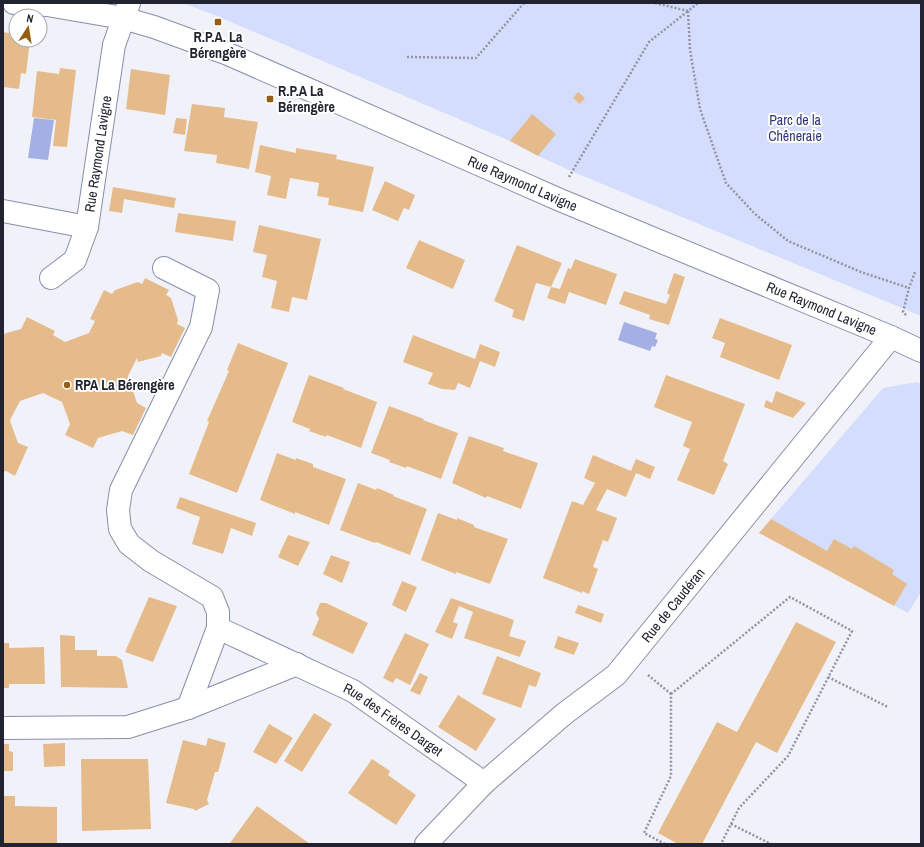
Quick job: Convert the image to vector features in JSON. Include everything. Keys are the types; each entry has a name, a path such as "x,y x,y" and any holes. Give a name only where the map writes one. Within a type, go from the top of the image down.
{"street":[{"name":"Rue Raymond Lavigne","path":"14,3 47,4 126,11 154,27 228,54 560,200 891,337 921,351"},
{"name":"Rue Raymond Lavigne","path":"51,278 75,260 87,227 114,45 126,11"},
{"path":"3,211 87,227"},
{"path":"164,268 208,290 201,327 121,490 118,510 120,529 129,544 151,562 212,597 218,612 218,628 188,708"},
{"name":"Rue de Caudéran","path":"426,844 484,783 564,714 616,675 891,337"},
{"name":"Rue des Frères Darget","path":"218,628 353,691 484,783"},
{"path":"3,728 128,727 188,708 297,664"}],"path":[{"path":"407,58 476,58 524,3"},
{"path":"655,3 688,11"},
{"path":"560,200 571,171 649,42 698,3"},
{"path":"688,11 690,50 700,109 726,182 755,214 788,241 861,272 909,288"},
{"path":"909,317 903,312 915,272"},
{"path":"671,694 790,597 852,631 788,756 739,808 721,844"},
{"path":"629,659 671,694"},
{"path":"828,677 888,707"},
{"path":"666,844 644,833 671,776 671,694"},
{"path":"732,824 771,844"}],"green space":[{"name":"Parc de la Chêneraie","path":"182,3 921,3 921,316 571,171 510,141 217,16"},
{"path":"917,382 921,384 921,592 908,613 759,533 883,388"}],"shaded area":[{"path":"34,118 54,120 48,160 28,158"},
{"path":"624,322 657,333 655,339 658,340 655,347 652,346 650,351 618,340"}],"building":[{"path":"3,32 8,33 8,48 29,48 26,74 21,73 19,89 3,87"},
{"path":"60,68 76,70 67,147 53,146 56,120 32,117 37,71 59,74"},
{"path":"131,69 170,75 165,115 126,109"},
{"path":"578,92 585,98 580,104 573,98"},
{"path":"192,104 225,108 224,117 258,122 249,169 216,163 217,155 184,151"},
{"path":"532,114 556,134 538,156 510,141"},
{"path":"176,118 187,119 185,135 173,133"},
{"path":"260,145 296,153 296,148 337,155 336,159 374,167 363,212 328,205 329,198 317,196 319,183 290,178 286,199 267,195 271,176 255,172"},
{"path":"385,181 415,195 409,210 404,208 398,221 372,210"},
{"path":"113,187 176,198 174,208 124,199 122,213 109,211"},
{"path":"178,213 236,221 233,241 175,232"},
{"path":"259,225 321,239 307,300 292,297 289,312 271,308 277,281 262,277 267,255 253,252"},
{"path":"419,240 465,260 453,289 406,268"},
{"path":"517,245 562,263 551,287 536,283 524,321 512,317 514,310 494,301"},
{"path":"575,259 617,274 606,305 569,292 565,304 547,298 551,287 560,289 568,268 571,269"},
{"path":"674,273 685,277 669,325 649,319 650,315 619,304 624,291 666,304 670,295 667,293"},
{"name":"RPA La Bérengère","path":"145,278 169,290 166,295 171,298 178,320 177,324 185,328 171,357 162,353 161,356 138,362 137,358 128,376 137,403 146,408 133,435 122,431 98,438 93,448 65,435 70,424 62,402 43,393 20,401 11,418 10,421 18,443 28,447 15,476 6,471 3,472 3,334 21,329 27,317 55,331 53,335 65,342 89,333 95,321 90,319 104,290 112,294 115,290 138,282 142,284"},
{"path":"720,318 792,345 779,380 720,357 725,343 712,338"},
{"path":"413,335 475,359 480,344 500,352 495,367 480,361 470,388 458,383 455,390 442,389 428,384 433,373 403,362"},
{"path":"238,343 288,363 237,493 189,474 209,422 207,421 229,371 227,370"},
{"path":"309,375 377,402 361,448 327,435 326,437 309,431 310,429 292,422"},
{"path":"666,375 745,404 723,461 728,464 714,495 677,480 690,449 683,446 692,422 654,407"},
{"path":"776,391 806,403 793,418 764,407 766,400 772,403"},
{"path":"389,406 458,433 441,479 407,466 406,468 389,462 390,460 371,453"},
{"path":"469,436 504,448 503,451 538,463 521,509 487,496 486,498 452,483"},
{"path":"277,453 313,464 313,467 346,479 329,525 295,512 295,514 260,500"},
{"path":"593,455 631,471 636,459 655,467 650,479 636,473 626,497 607,489 596,510 617,518 608,542 603,540 593,567 598,569 589,594 582,591 582,593 543,578 572,501 583,505 595,483 584,478"},
{"path":"358,483 376,490 377,488 427,509 410,555 340,530"},
{"path":"180,497 256,523 252,536 231,528 223,554 192,544 200,517 176,508"},
{"path":"438,513 457,520 457,518 474,525 474,527 508,539 490,584 456,572 456,574 421,560"},
{"path":"771,519 827,551 834,539 852,549 854,546 894,570 892,574 907,584 894,606 759,533"},
{"path":"288,535 310,542 298,566 278,557"},
{"path":"331,555 350,562 342,583 323,574"},
{"path":"402,581 417,587 406,612 392,605"},
{"path":"149,597 177,606 153,662 125,652"},
{"path":"451,598 514,620 509,636 526,641 520,657 464,638 473,612 459,606 453,622 458,624 452,639 435,632"},
{"path":"320,603 326,603 368,623 353,654 312,635 319,619 316,613"},
{"path":"578,605 604,614 601,623 575,613"},
{"path":"796,622 836,642 777,753 756,742 702,844 678,844 658,833 717,722 737,732"},
{"path":"405,633 429,644 410,685 396,678 393,683 383,678"},
{"path":"60,635 75,636 75,650 97,650 97,656 116,656 122,660 128,688 61,687"},
{"path":"558,636 579,643 574,655 554,648"},
{"path":"3,643 9,643 9,648 44,647 45,684 9,684 9,688 3,688"},
{"path":"497,656 541,673 536,687 529,685 521,708 482,694"},
{"path":"420,673 428,677 420,695 410,691"},
{"path":"458,695 496,719 476,751 438,727"},
{"path":"314,713 332,724 302,772 284,761"},
{"path":"269,724 293,738 276,764 253,752"},
{"path":"208,738 226,743 218,772 215,772 207,800 209,804 195,811 194,809 166,803 183,740 206,746"},
{"path":"65,743 65,766 44,767 43,744"},
{"path":"3,744 9,744 9,751 13,752 13,771 3,771"},
{"path":"81,759 148,759 151,829 82,831"},
{"path":"372,759 390,771 388,775 416,795 396,825 348,793"},
{"path":"3,796 15,796 15,806 57,807 57,844 3,844"},
{"path":"257,806 310,844 230,843"}],"place":[{"name":"R.P.A. La Bérengère","path":"218,22"},
{"name":"R.P.A La Bérengère","path":"270,99"},
{"name":"RPA La Bérengère","path":"67,385"}]}
